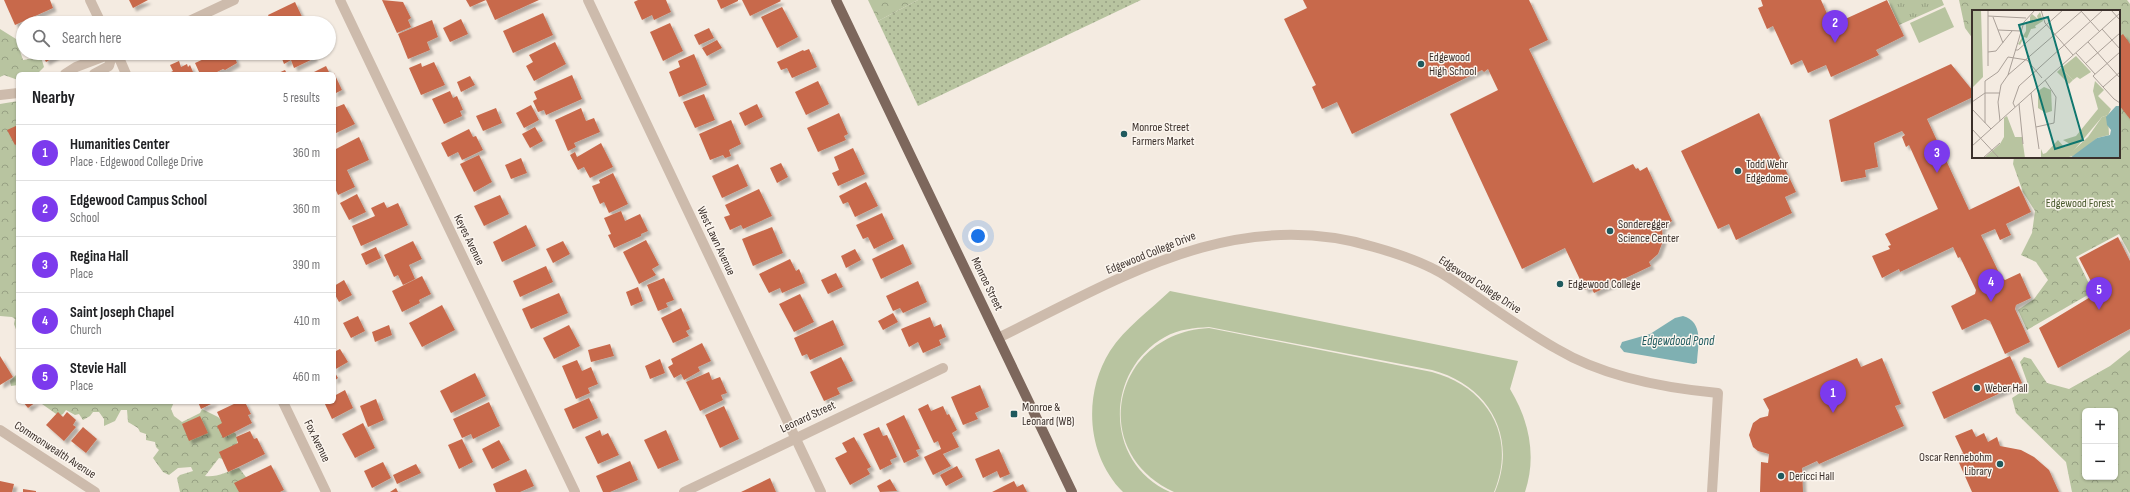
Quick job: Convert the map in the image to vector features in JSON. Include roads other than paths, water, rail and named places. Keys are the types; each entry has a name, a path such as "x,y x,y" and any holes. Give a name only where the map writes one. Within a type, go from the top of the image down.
{"main road":[{"name":"Monroe Street","path":"836,0 1072,492"}],"street":[{"path":"90,0 98,16"},
{"path":"201,16 234,0"},
{"name":"Keyes Avenue","path":"340,0 575,492"},
{"name":"West Lawn Avenue","path":"588,0 821,492"},
{"path":"69,72 92,60"},
{"path":"98,72 109,66 113,60"},
{"path":"119,60 125,72"},
{"path":"0,95 16,93"},
{"name":"Edgewood College Drive","path":"998,338 1091,292 1151,265 1190,250 1242,237 1276,234 1311,235 1351,240 1406,256 1444,275 1530,334 1579,360 1632,379 1697,391 1718,393 1712,492"},
{"name":"Leonard Street","path":"684,492 794,437 943,368"},
{"name":"Fox Avenue","path":"284,404 326,492"},
{"name":"Commonwealth Avenue","path":"0,430 95,492"}],"water":[{"name":"Edgewdood Pond","path":"1683,316 1690,319 1697,329 1699,342 1697,363 1694,364 1624,352 1620,347 1622,342 1650,334 1675,318"}],"place":[{"name":"Edgewood Campus School","path":"1835,43"},
{"name":"Edgewood High School","path":"1421,64"},
{"name":"Monroe Street Farmers Market","path":"1124,134"},
{"name":"Todd Wehr Edgedome","path":"1738,171"},
{"name":"Regina Hall","path":"1937,173"},
{"name":"Sonderegger Science Center","path":"1610,231"},
{"name":"Edgewood College","path":"1560,284"},
{"name":"Saint Joseph Chapel","path":"1991,302"},
{"name":"Stevie Hall","path":"2099,310"},
{"name":"Weber Hall","path":"1977,388"},
{"name":"Humanities Center","path":"1833,413"},
{"name":"Monroe & Leonard (WB)","path":"1014,414"},
{"name":"Oscar Rennebohm Library","path":"2000,464"},
{"name":"Dericci Hall","path":"1781,476"}],"park label":[{"name":"Edgewood Forest","path":"2080,203"}]}
